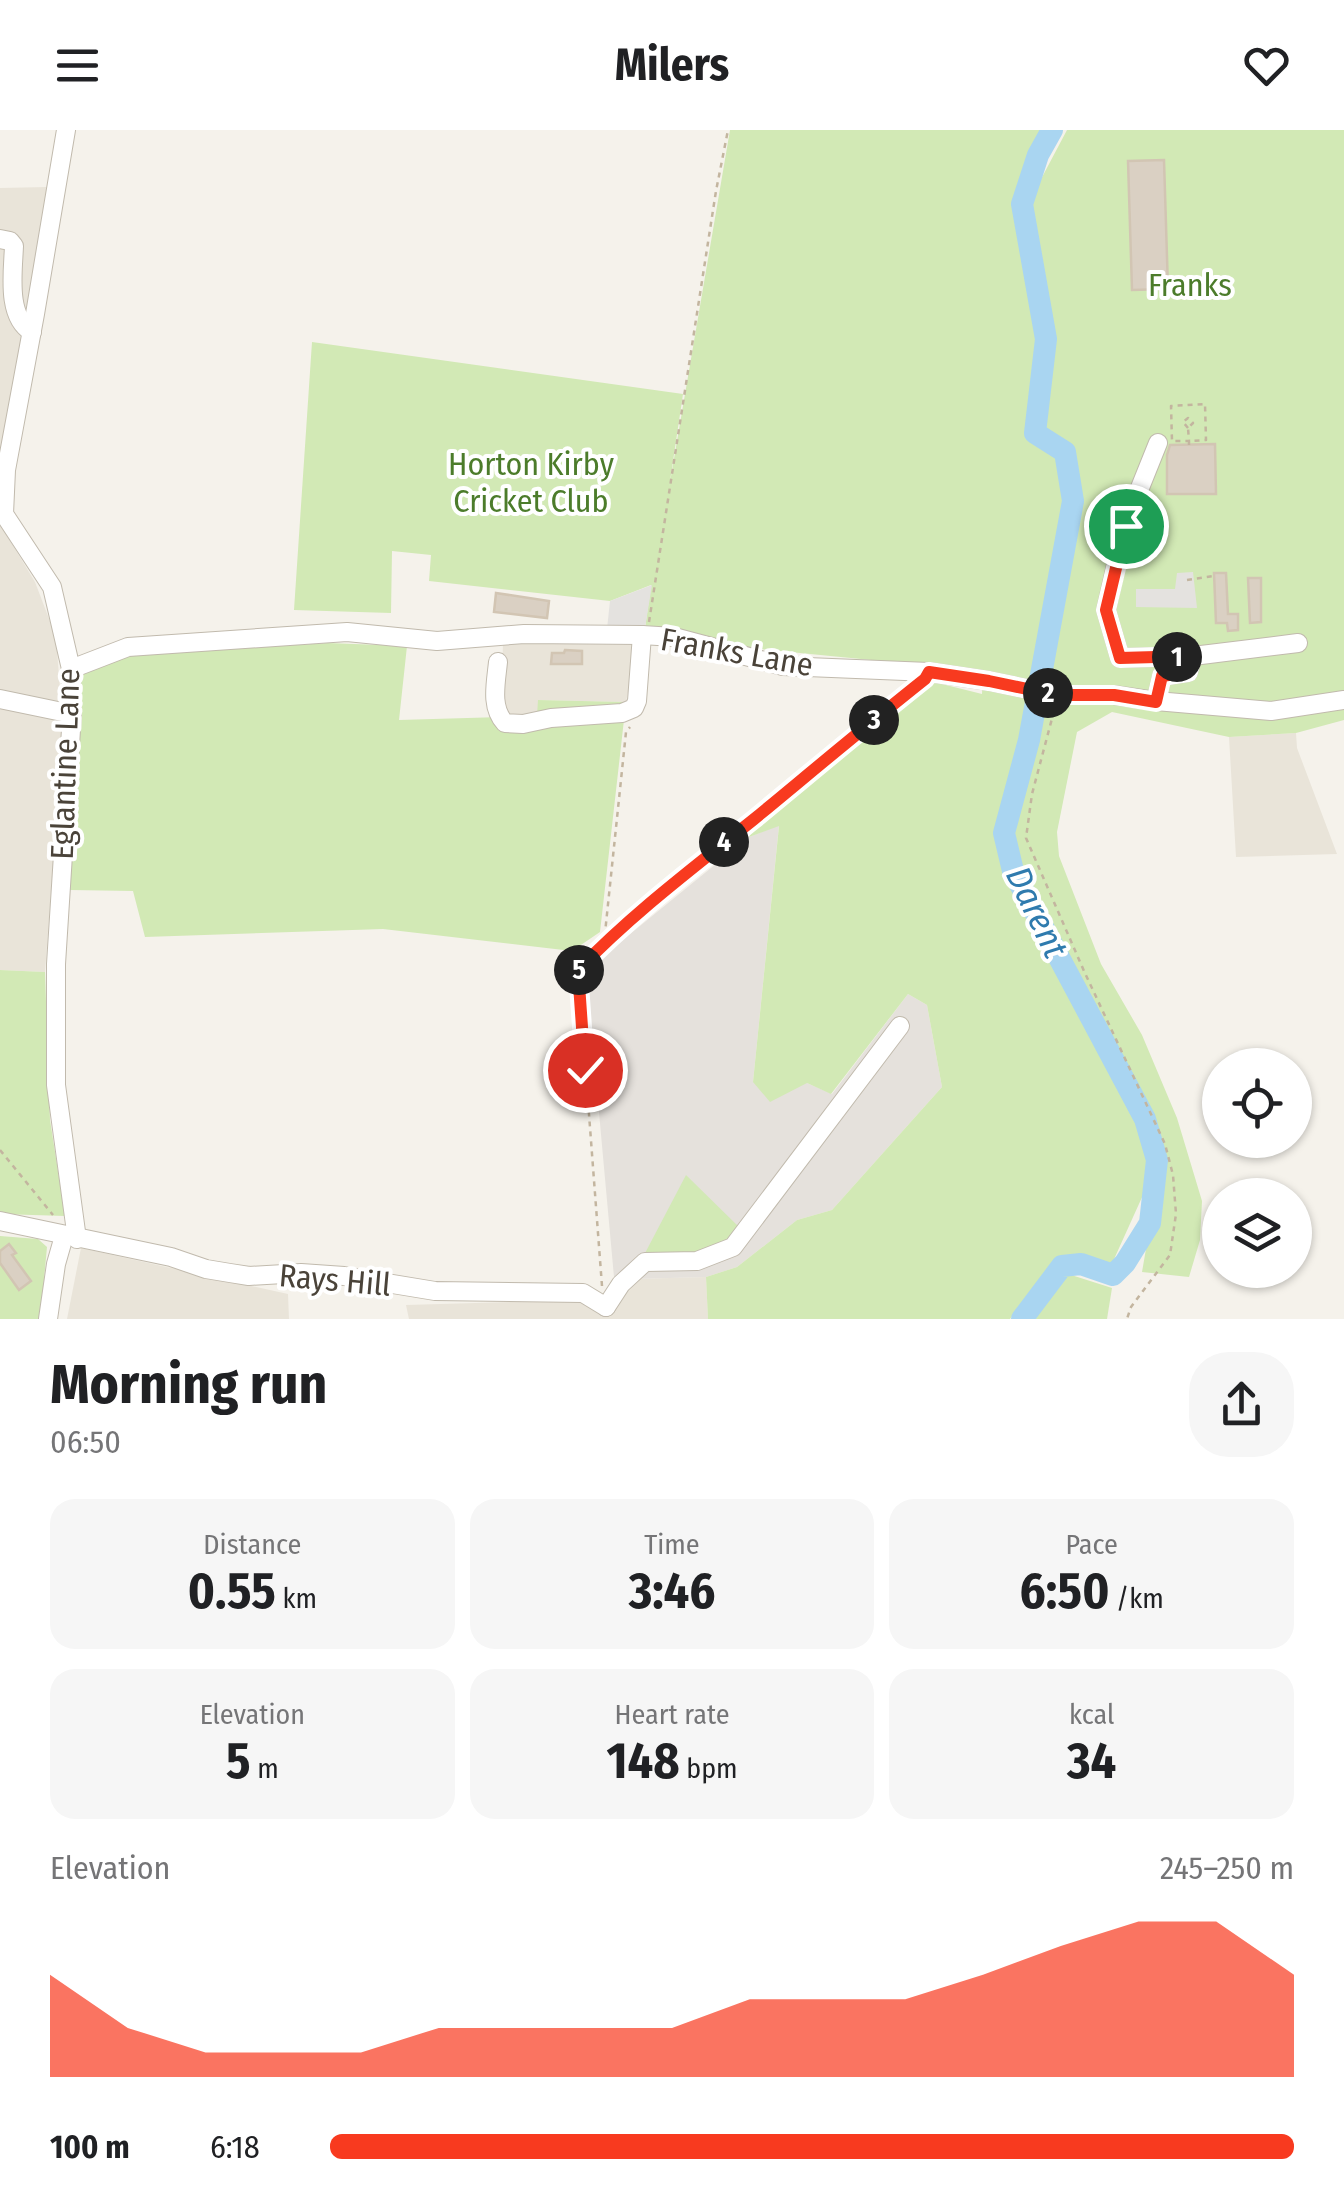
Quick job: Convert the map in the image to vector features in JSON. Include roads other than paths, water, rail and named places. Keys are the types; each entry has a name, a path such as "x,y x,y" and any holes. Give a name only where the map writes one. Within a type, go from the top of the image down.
{"street":[{"name":"Eglantine Lane","path":"48,1319 56,1264 71,1238 74,1207 56,1086 56,964 72,668 52,588 2,514 6,470 66,130"},
{"path":"0,239 14,246 13,294 17,316 23,327 32,332"},
{"path":"1158,443 1126,526 1106,610 1120,658 1192,656 1298,643"},
{"name":"Franks Lane","path":"72,668 128,647 348,632 437,641 524,634 644,635 674,637 783,666 929,672 1056,695 1114,695 1271,712 1344,700"},
{"path":"498,662 496,704 498,716 506,724 622,713 634,708 638,701 644,635"},
{"path":"1156,702 1162,676 1188,672 1192,656"},
{"path":"0,699 72,714"},
{"path":"608,1313 621,1284 645,1262 698,1261 733,1247 900,1026"},
{"name":"Rays Hill","path":"0,1221 172,1257 230,1274 344,1276 435,1291 583,1292 608,1313"}],"waterway":[{"name":"Darent","path":"1022,1319 1062,1266 1081,1264 1113,1275 1125,1263 1150,1223 1157,1160 1145,1119 1013,871 1004,833 1029,740 1073,501 1065,452 1035,433 1046,339 1022,204 1038,155 1052,130"}],"park label":[{"name":"Franks","path":"1190,285"},
{"name":"Horton Kirby Cricket Club","path":"531,482"}]}
